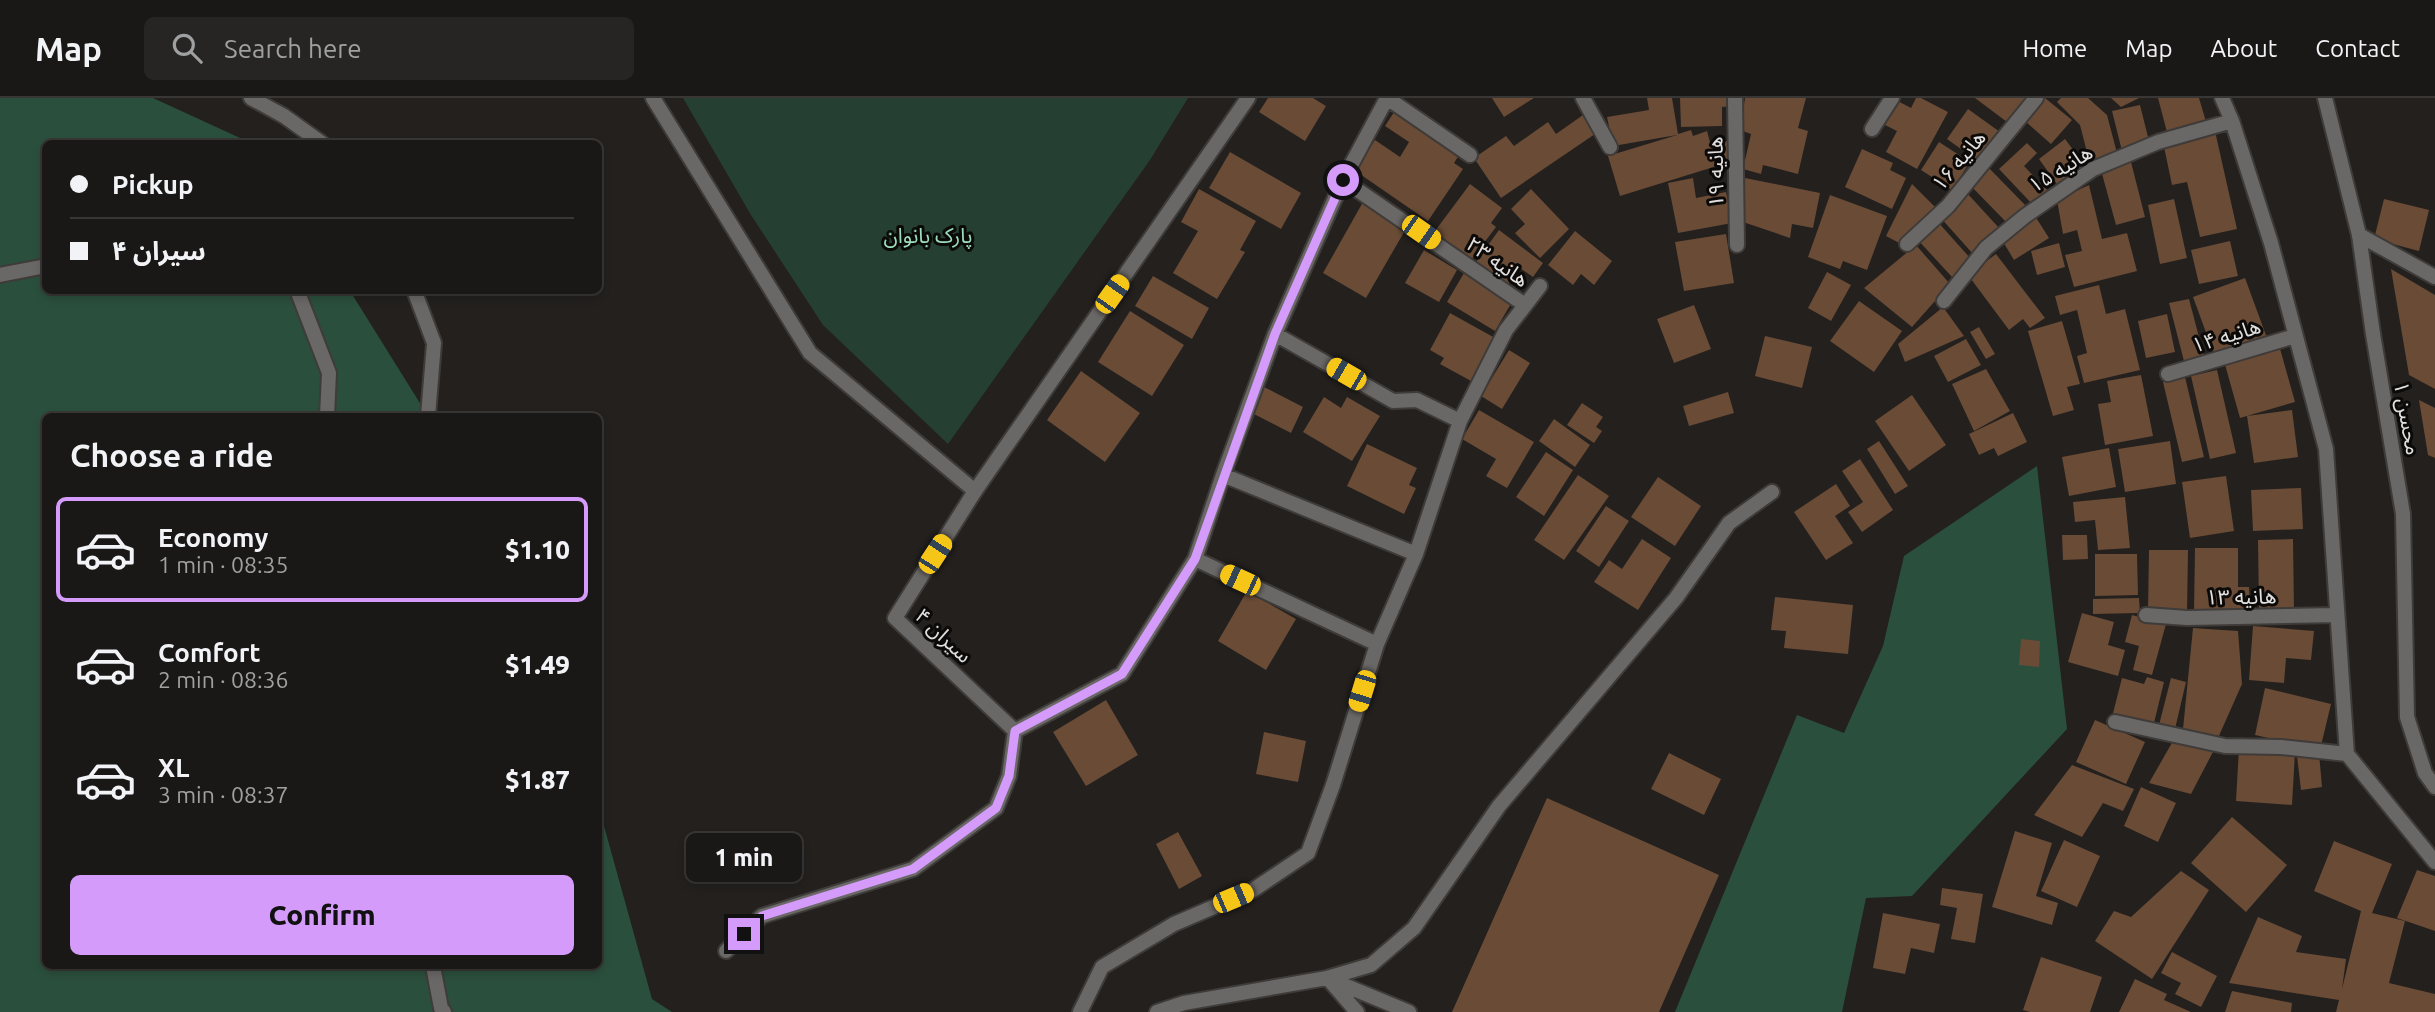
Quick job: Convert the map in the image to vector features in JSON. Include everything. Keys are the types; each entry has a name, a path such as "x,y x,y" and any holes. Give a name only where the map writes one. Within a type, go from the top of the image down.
{"street":[{"path":"251,98 284,116 317,140"},
{"path":"653,98 810,353 975,491"},
{"name":"سیران ۴","path":"1015,731 895,618 975,491 1248,98"},
{"path":"726,951 762,916 913,869 996,808 1009,776 1015,731 1122,674 1195,559 1275,334 1343,180 1387,98 1470,155"},
{"path":"1583,98 1610,147"},
{"name":"هانیه ۱۹","path":"1735,98 1737,245"},
{"path":"1872,128 1892,98"},
{"name":"هانیه ۱۶","path":"1907,244 1948,205 2036,98"},
{"path":"2222,98 2232,121 2271,243 2326,450 2347,754 2435,862"},
{"name":"محسن ۱","path":"2325,98 2358,235 2403,514 2407,717 2425,773 2435,787"},
{"name":"هانیه ۱۵","path":"1944,301 1986,248 2025,216 2093,169 2158,142 2232,121"},
{"name":"هانیه ۲۳","path":"1343,180 1525,305"},
{"path":"2358,235 2435,277"},
{"path":"0,275 42,267"},
{"path":"1080,1012 1102,967 1174,924 1252,890 1308,853 1333,785 1377,644 1416,554 1460,421 1506,330 1540,286"},
{"path":"299,294 329,373 327,413"},
{"path":"416,294 434,343 428,413"},
{"path":"1275,334 1393,401 1417,400 1460,421"},
{"name":"هانیه ۱۴","path":"2168,374 2295,336"},
{"path":"1223,475 1416,554"},
{"path":"1157,1012 1184,1003 1327,978 1371,965 1414,929 1499,806 1676,598 1729,523 1772,492"},
{"path":"1195,559 1377,644"},
{"name":"هانیه ۱۳","path":"2146,615 2187,618 2337,615"},
{"path":"2115,722 2225,746 2281,747 2347,754"},
{"path":"434,969 444,1012"},
{"path":"1327,978 1357,1012"},
{"path":"1327,978 1409,1012"}],"green space":[{"path":"0,98 153,98 244,140 42,140 42,294 352,294 426,413 42,413 42,969 602,969 602,819 652,999 672,1012 0,1012"},
{"name":"پارک بانوان","path":"683,98 1188,98 1150,160 948,444 823,325 751,215"},
{"path":"2037,466 2067,729 1912,896 1866,898 1842,1012 1675,1012 1797,715 1844,733 1883,646 1904,556"}],"building":[{"path":"1268,98 1313,98 1326,106 1305,141 1259,112"},
{"path":"1492,98 1534,98 1504,117"},
{"path":"1647,98 1672,98 1678,134 1691,130 1693,136 1707,131 1711,146 1727,141 1733,161 1620,196 1608,156 1677,135 1613,146 1607,117 1649,110"},
{"path":"1680,98 1732,98 1732,106 1722,107 1722,126 1681,127"},
{"path":"1745,98 1806,98 1798,128 1808,131 1798,174 1763,165 1761,174 1743,169 1751,134 1740,130"},
{"path":"1916,98 1948,112 1917,169 1886,152 1897,131 1881,123 1894,99 1911,108"},
{"path":"1975,98 2024,98 2029,101 2011,125"},
{"path":"2045,98 2072,120 2051,144 2025,121"},
{"path":"2061,98 2088,98 2107,115 2117,153 2089,160 2080,125 2057,102"},
{"path":"2111,98 2139,98 2121,107"},
{"path":"2158,98 2199,98 2207,125 2168,136"},
{"path":"2140,105 2149,141 2122,151 2112,111"},
{"path":"1396,109 1461,152 1454,163 1463,169 1428,221 1354,170 1375,140 1400,157 1409,142 1385,126"},
{"path":"1968,109 2000,132 1979,162 1947,139"},
{"path":"1583,115 1595,134 1501,198 1474,158 1506,136 1514,146 1548,122 1556,134"},
{"path":"2215,131 2237,229 2200,237 2187,182 2172,185 2163,142"},
{"path":"2065,139 2086,167 2059,187 2039,159"},
{"path":"1939,142 1970,162 1952,190 1921,170"},
{"path":"2027,143 2037,153 2024,166 2049,192 2034,206 1999,169"},
{"path":"1862,149 1893,163 1890,170 1906,178 1892,209 1845,187"},
{"path":"1230,152 1301,193 1281,229 1209,188"},
{"path":"2131,162 2145,217 2116,225 2101,170"},
{"path":"1987,166 2027,207 2009,225 1969,184"},
{"path":"1693,178 1696,198 1726,192 1732,223 1678,233 1668,183"},
{"path":"1745,178 1820,193 1813,228 1792,224 1790,238 1743,222"},
{"path":"1470,184 1502,208 1491,223 1496,227 1468,264 1432,235"},
{"path":"1912,184 1940,212 1901,244 1886,236"},
{"path":"2089,185 2102,239 2127,233 2137,271 2074,287 2065,255 2082,251 2077,230 2063,234 2057,200"},
{"path":"1199,189 1256,221 1240,250 1245,252 1217,299 1173,273 1198,231 1181,222"},
{"path":"1531,189 1569,229 1540,258 1515,233 1525,224 1511,209"},
{"path":"1966,192 2000,229 1973,254 1940,217"},
{"path":"1830,195 1887,216 1867,270 1843,261 1840,269 1808,257"},
{"path":"2174,199 2187,258 2160,264 2148,205"},
{"path":"2384,199 2429,210 2419,251 2374,239"},
{"path":"1363,202 1407,227 1366,298 1323,273"},
{"path":"2035,216 2049,238 2014,260 2002,240"},
{"path":"1937,221 1971,259 1952,277 1917,239"},
{"path":"1499,230 1543,263 1533,277 1520,268 1507,286 1476,262"},
{"path":"1575,231 1612,261 1594,285 1581,274 1573,285 1548,265"},
{"path":"1726,234 1734,283 1684,291 1675,242"},
{"path":"2230,241 2238,276 2199,284 2191,250"},
{"path":"2059,243 2065,267 2037,275 2031,251"},
{"path":"1916,245 1950,284 1912,327 1864,288"},
{"path":"1424,250 1457,270 1439,302 1405,283"},
{"path":"1996,254 2045,318 2030,328 2023,319 2009,330 1968,275"},
{"path":"2391,269 2435,295 2435,389 2409,375"},
{"path":"1827,272 1851,285 1831,321 1808,308"},
{"path":"1464,273 1512,302 1495,331 1447,302"},
{"path":"1153,276 1209,308 1192,339 1135,306"},
{"path":"2245,278 2267,338 2215,357 2193,297"},
{"path":"2099,285 2106,314 2125,309 2140,370 2084,383 2077,356 2087,353 2077,310 2060,315 2055,296"},
{"path":"2189,299 2205,360 2185,365 2169,303"},
{"path":"1859,301 1902,331 1874,372 1830,341"},
{"path":"1694,305 1711,349 1674,363 1657,319"},
{"path":"1943,307 1964,336 1905,362 1898,344"},
{"path":"1130,311 1184,345 1152,396 1098,362"},
{"path":"1450,313 1495,338 1471,381 1440,364 1444,358 1430,350"},
{"path":"2167,314 2175,352 2146,358 2138,321"},
{"path":"2062,321 2080,384 2067,387 2074,410 2053,416 2028,331"},
{"path":"1979,327 1995,354 1986,359 1970,332"},
{"path":"1765,336 1812,347 1802,388 1755,376"},
{"path":"1966,339 1981,365 1948,382 1934,356"},
{"path":"2279,345 2295,402 2240,418 2224,361"},
{"path":"1509,350 1530,363 1502,409 1481,396"},
{"path":"1986,369 2010,411 1974,431 1952,384"},
{"path":"2217,370 2236,453 2210,459 2191,376"},
{"path":"1081,371 1140,413 1105,462 1047,420"},
{"path":"2141,375 2153,436 2105,445 2098,404 2111,402 2107,381"},
{"path":"2185,377 2204,457 2182,462 2163,382"},
{"path":"1264,387 1303,407 1291,433 1252,413"},
{"path":"1728,392 1734,413 1689,426 1683,406"},
{"path":"1912,395 1946,445 1909,471 1875,421"},
{"path":"1324,397 1341,408 1347,397 1380,416 1352,461 1303,432"},
{"path":"2419,400 2435,408 2435,458 2428,455"},
{"path":"1582,403 1603,417 1596,427 1602,431 1594,443 1567,425"},
{"path":"1479,410 1534,442 1507,488 1486,476 1496,459 1462,439"},
{"path":"2292,410 2298,457 2254,463 2247,416"},
{"path":"2013,413 2027,442 1998,456 1994,448 1979,455 1969,434"},
{"path":"1554,419 1590,445 1575,467 1539,441"},
{"path":"1879,441 1908,486 1895,494 1867,449"},
{"path":"2170,441 2176,484 2125,492 2118,449"},
{"path":"1367,444 1417,468 1409,485 1416,488 1404,514 1347,486"},
{"path":"2109,448 2116,487 2069,496 2062,457"},
{"path":"1546,452 1573,470 1544,516 1516,497"},
{"path":"1860,459 1893,510 1862,532 1848,512 1863,502 1842,471"},
{"path":"1578,475 1609,496 1564,560 1534,540"},
{"path":"2226,476 2234,531 2190,538 2182,482"},
{"path":"1658,477 1701,506 1675,546 1631,517"},
{"path":"1836,484 1850,506 1835,516 1853,543 1826,560 1794,512"},
{"path":"2301,488 2303,529 2253,531 2251,490"},
{"path":"2125,497 2130,548 2098,550 2095,520 2075,522 2073,502"},
{"path":"1606,506 1629,521 1599,567 1576,551"},
{"path":"2062,535 2087,535 2088,559 2063,560"},
{"path":"1642,539 1671,558 1638,610 1594,582 1609,560 1622,569"},
{"path":"2293,539 2294,611 2259,611 2258,540"},
{"path":"2195,548 2238,548 2238,587 2249,587 2250,611 2194,610"},
{"path":"2149,550 2188,550 2187,612 2148,611"},
{"path":"2095,554 2137,554 2138,595 2095,596"},
{"path":"1247,591 1296,619 1266,670 1218,641"},
{"path":"1775,597 1853,605 1848,654 1784,648 1786,631 1771,630"},
{"path":"2139,598 2140,613 2093,614 2093,599"},
{"path":"2082,613 2114,622 2108,645 2125,650 2118,676 2068,662"},
{"path":"2132,615 2166,624 2152,675 2133,670 2139,646 2125,642"},
{"path":"2253,626 2314,631 2311,660 2286,658 2284,683 2249,680"},
{"path":"2193,628 2238,631 2242,684 2218,738 2183,729"},
{"path":"2021,639 2040,641 2039,667 2019,665"},
{"path":"2147,677 2164,682 2153,727 2112,717 2122,678 2144,684"},
{"path":"2171,678 2186,682 2175,729 2159,725"},
{"path":"2265,688 2331,704 2320,750 2255,735"},
{"path":"1106,700 1138,755 1086,786 1053,732"},
{"path":"2095,720 2145,742 2126,784 2076,762"},
{"path":"1264,732 1306,741 1298,782 1256,774"},
{"path":"2173,741 2214,750 2191,794 2149,783"},
{"path":"2239,748 2295,752 2292,805 2236,801"},
{"path":"1669,753 1721,779 1704,815 1651,789"},
{"path":"2319,753 2322,787 2301,790 2297,756"},
{"path":"2072,765 2134,789 2123,811 2103,803 2082,837 2034,815"},
{"path":"2141,787 2176,803 2158,842 2124,826"},
{"path":"1547,798 1719,875 1659,1012 1452,1012"},
{"path":"2232,817 2287,865 2246,912 2191,863"},
{"path":"2015,831 2052,843 2036,896 2058,903 2052,925 1992,907"},
{"path":"1178,832 1202,876 1179,889 1156,844"},
{"path":"2064,840 2100,856 2077,907 2041,891"},
{"path":"2334,841 2392,864 2372,913 2405,921 2389,983 2435,994 2435,1012 2336,1012 2339,1000 2229,983 2258,917 2302,936 2296,952 2346,959 2342,989 2361,911 2314,891"},
{"path":"2417,870 2435,876 2435,931 2397,918"},
{"path":"2181,871 2209,890 2152,979 2095,941 2114,911 2131,917"},
{"path":"1942,888 1983,894 1975,943 1951,939 1957,908 1940,905"},
{"path":"1883,913 1940,924 1934,953 1911,948 1905,974 1873,968"},
{"path":"2172,952 2217,976 2201,1007 2175,994 2181,983 2161,973"},
{"path":"2041,957 2102,977 2090,1012 2023,1010"},
{"path":"2135,979 2167,994 2164,1000 2191,1012 2119,1012"},
{"path":"2232,991 2292,1003 2291,1012 2225,1012"}],"route":[{"path":"744,934 762,916 913,869 996,808 1009,776 1015,731 1122,674 1195,559 1275,334 1343,180"}]}
